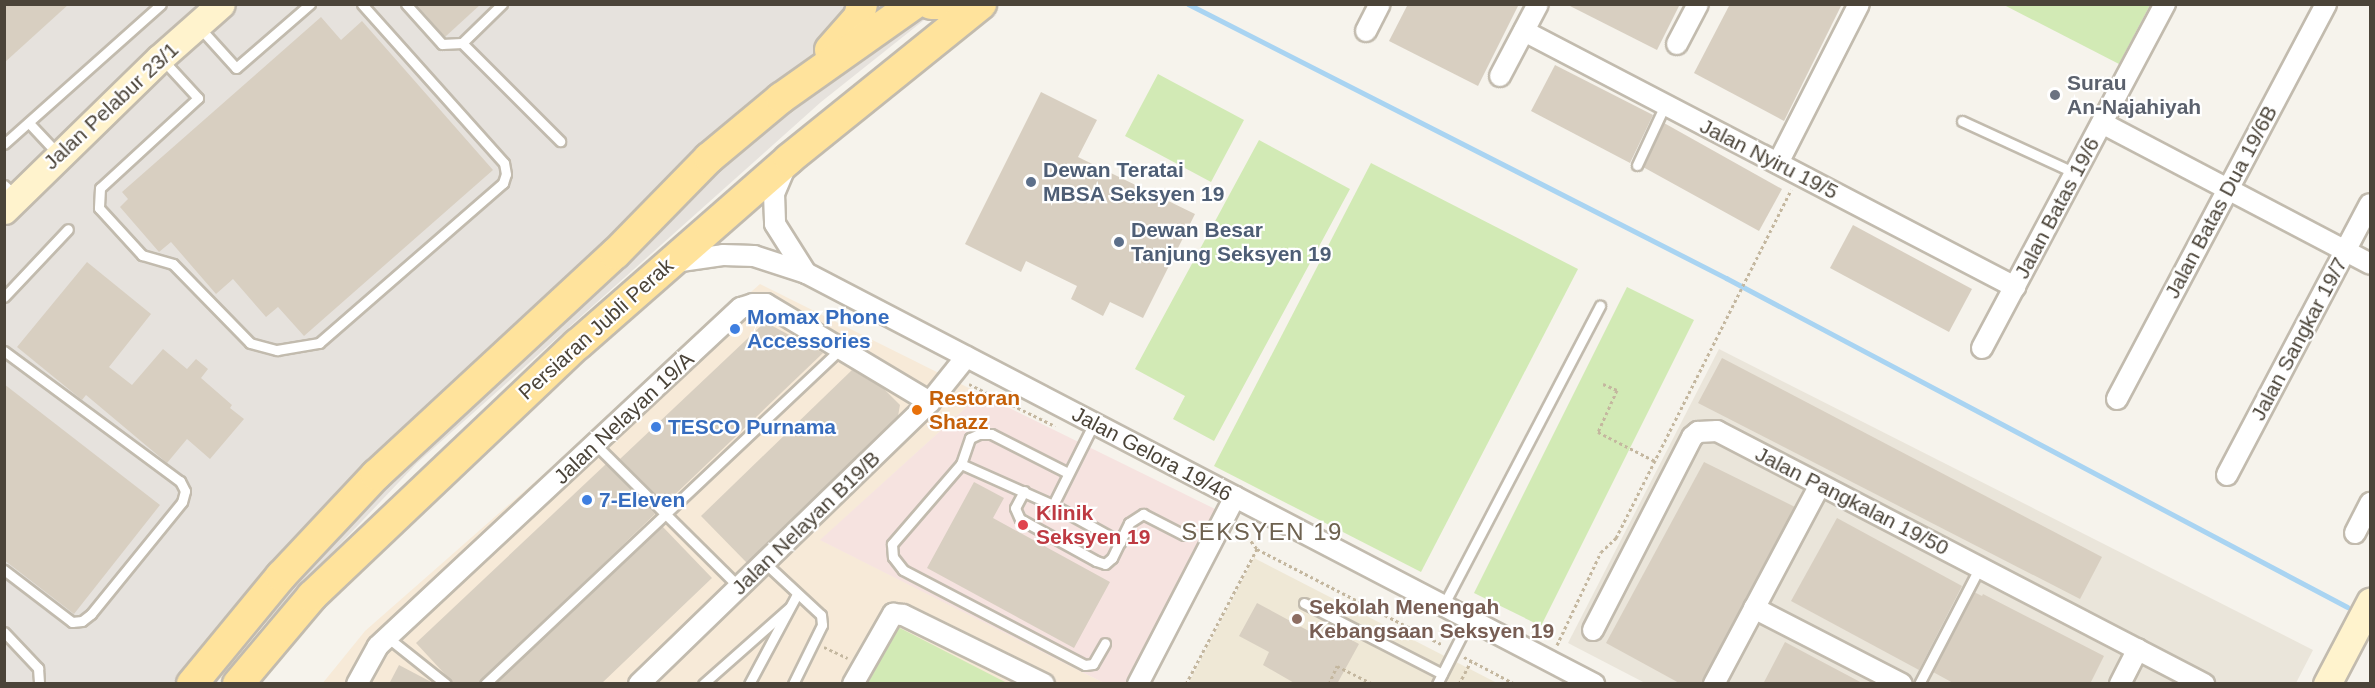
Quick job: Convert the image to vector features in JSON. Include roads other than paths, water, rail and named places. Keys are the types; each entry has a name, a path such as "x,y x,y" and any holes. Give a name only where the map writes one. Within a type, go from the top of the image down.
{"main road":[{"path":"781,98 844,36 859,17 862,4"},
{"name":"Persiaran Jubli Perak","path":"192,684 281,576 376,475 615,254 709,158 781,98 914,4"},
{"name":"Persiaran Jubli Perak","path":"238,684 312,596 459,454 669,263 789,159 981,4"},
{"path":"928,48 945,5"}],"street":[{"name":"Jalan Pelabur 23/1","path":"8,197 59,155 160,58 221,4"},
{"path":"1366,31 1380,4"},
{"path":"1500,76 1538,4"},
{"path":"1677,44 1698,4"},
{"path":"1778,164 1859,4"},
{"name":"Jalan Batas 19/6","path":"1982,348 2165,4"},
{"name":"Jalan Batas Dua 19/6B","path":"2117,399 2326,4"},
{"name":"Jalan Nyiru 19/5","path":"1524,31 2015,287"},
{"path":"2102,123 2370,264"},
{"name":"Jalan Gelora 19/46","path":"789,159 774,193 775,224 806,273"},
{"name":"Jalan Sangkar 19/7","path":"2227,475 2370,204"},
{"name":"Jalan Gelora 19/46","path":"669,263 723,255 754,256 806,273 1594,684"},
{"name":"Jalan Nelayan 19/A","path":"357,684 378,646 387,637 741,308 753,304 766,304 930,402"},
{"name":"Jalan Nelayan B19/B","path":"639,684 930,402 966,357"},
{"name":"Jalan Pangkalan 19/50","path":"1593,630 1692,437 1698,432 1717,431 2204,684"},
{"path":"1714,684 1820,485"},
{"path":"1138,684 1235,497"},
{"path":"2355,533 2370,503"},
{"path":"2327,684 2370,602"},
{"path":"1754,608 1902,684"},
{"path":"853,684 886,622 893,614 903,615 1044,684"},
{"path":"2120,684 2138,649"}],"lane":[{"path":"4,144 160,4"},
{"path":"198,25 236,68 310,4"},
{"path":"160,58 198,98 100,188 99,208 142,255 173,264 250,343 277,350 319,343 503,183 506,174 504,163 362,4"},
{"path":"406,4 442,44 462,43 502,4"},
{"path":"462,43 560,141"},
{"path":"1637,165 1665,105"},
{"path":"1962,121 2075,173"},
{"path":"29,123 59,155"},
{"path":"4,297 68,230"},
{"path":"1443,606 1600,306"},
{"path":"485,684 840,349"},
{"path":"4,351 180,481 185,491 182,502 92,614 82,621 72,622 4,570"},
{"path":"1053,505 1094,423"},
{"path":"1068,473 991,434 979,434 970,438 961,464 892,544 893,558 903,570 1085,665 1093,664 1104,643"},
{"path":"596,445 739,587"},
{"path":"961,464 1053,505 1120,542"},
{"path":"1024,491 1015,508 1020,519 1105,564 1112,558 1129,523 1143,514 1184,535"},
{"path":"765,563 821,615 822,625 793,684"},
{"path":"1919,684 1980,567"},
{"path":"749,684 797,594"},
{"path":"1304,603 1442,674"},
{"path":"703,684 789,608"},
{"path":"1437,684 1470,619"},
{"path":"4,632 38,668 39,684"},
{"path":"387,637 446,684"}],"waterway":[{"path":"1188,4 1726,278 2347,607"}],"place":[{"name":"Surau An-Najahiyah","path":"2055,95"},
{"name":"Dewan Teratai MBSA Seksyen 19","path":"1031,182"},
{"name":"Dewan Besar Tanjung Seksyen 19","path":"1119,242"},
{"name":"Momax Phone Accessories","path":"735,329"},
{"name":"Restoran Shazz","path":"917,410"},
{"name":"TESCO Purnama","path":"656,427"},
{"name":"7-Eleven","path":"587,500"},
{"name":"Klinik Seksyen 19","path":"1023,525"},
{"name":"Sekolah Menengah Kebangsaan Seksyen 19","path":"1297,619"}],"district":[{"name":"SEKSYEN 19","path":"1262,532"}]}
